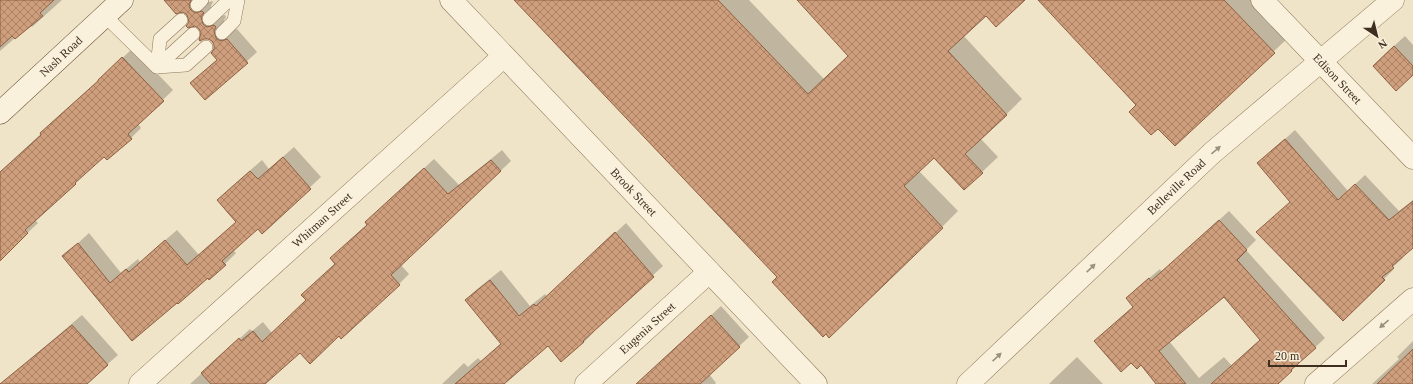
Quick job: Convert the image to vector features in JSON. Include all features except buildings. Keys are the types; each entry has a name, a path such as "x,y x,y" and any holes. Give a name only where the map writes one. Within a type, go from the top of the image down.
{"street":[{"name":"Nash Road","path":"0,113 122,0"},
{"name":"Brook Street","path":"451,0 816,384"},
{"name":"Edison Street","path":"1262,0 1413,158"},
{"name":"Belleville Road","path":"968,384 1212,153 1393,0"},
{"name":"Whitman Street","path":"140,384 504,56"},
{"name":"Eugenia Street","path":"586,384 709,272"},
{"path":"1316,384 1413,299"}],"lane":[{"path":"209,19 229,0"},
{"path":"222,33 234,21 238,0"},
{"path":"104,16 157,67 186,65 206,47"},
{"path":"157,67 160,39 181,20"},
{"path":"157,67 193,34"}]}
